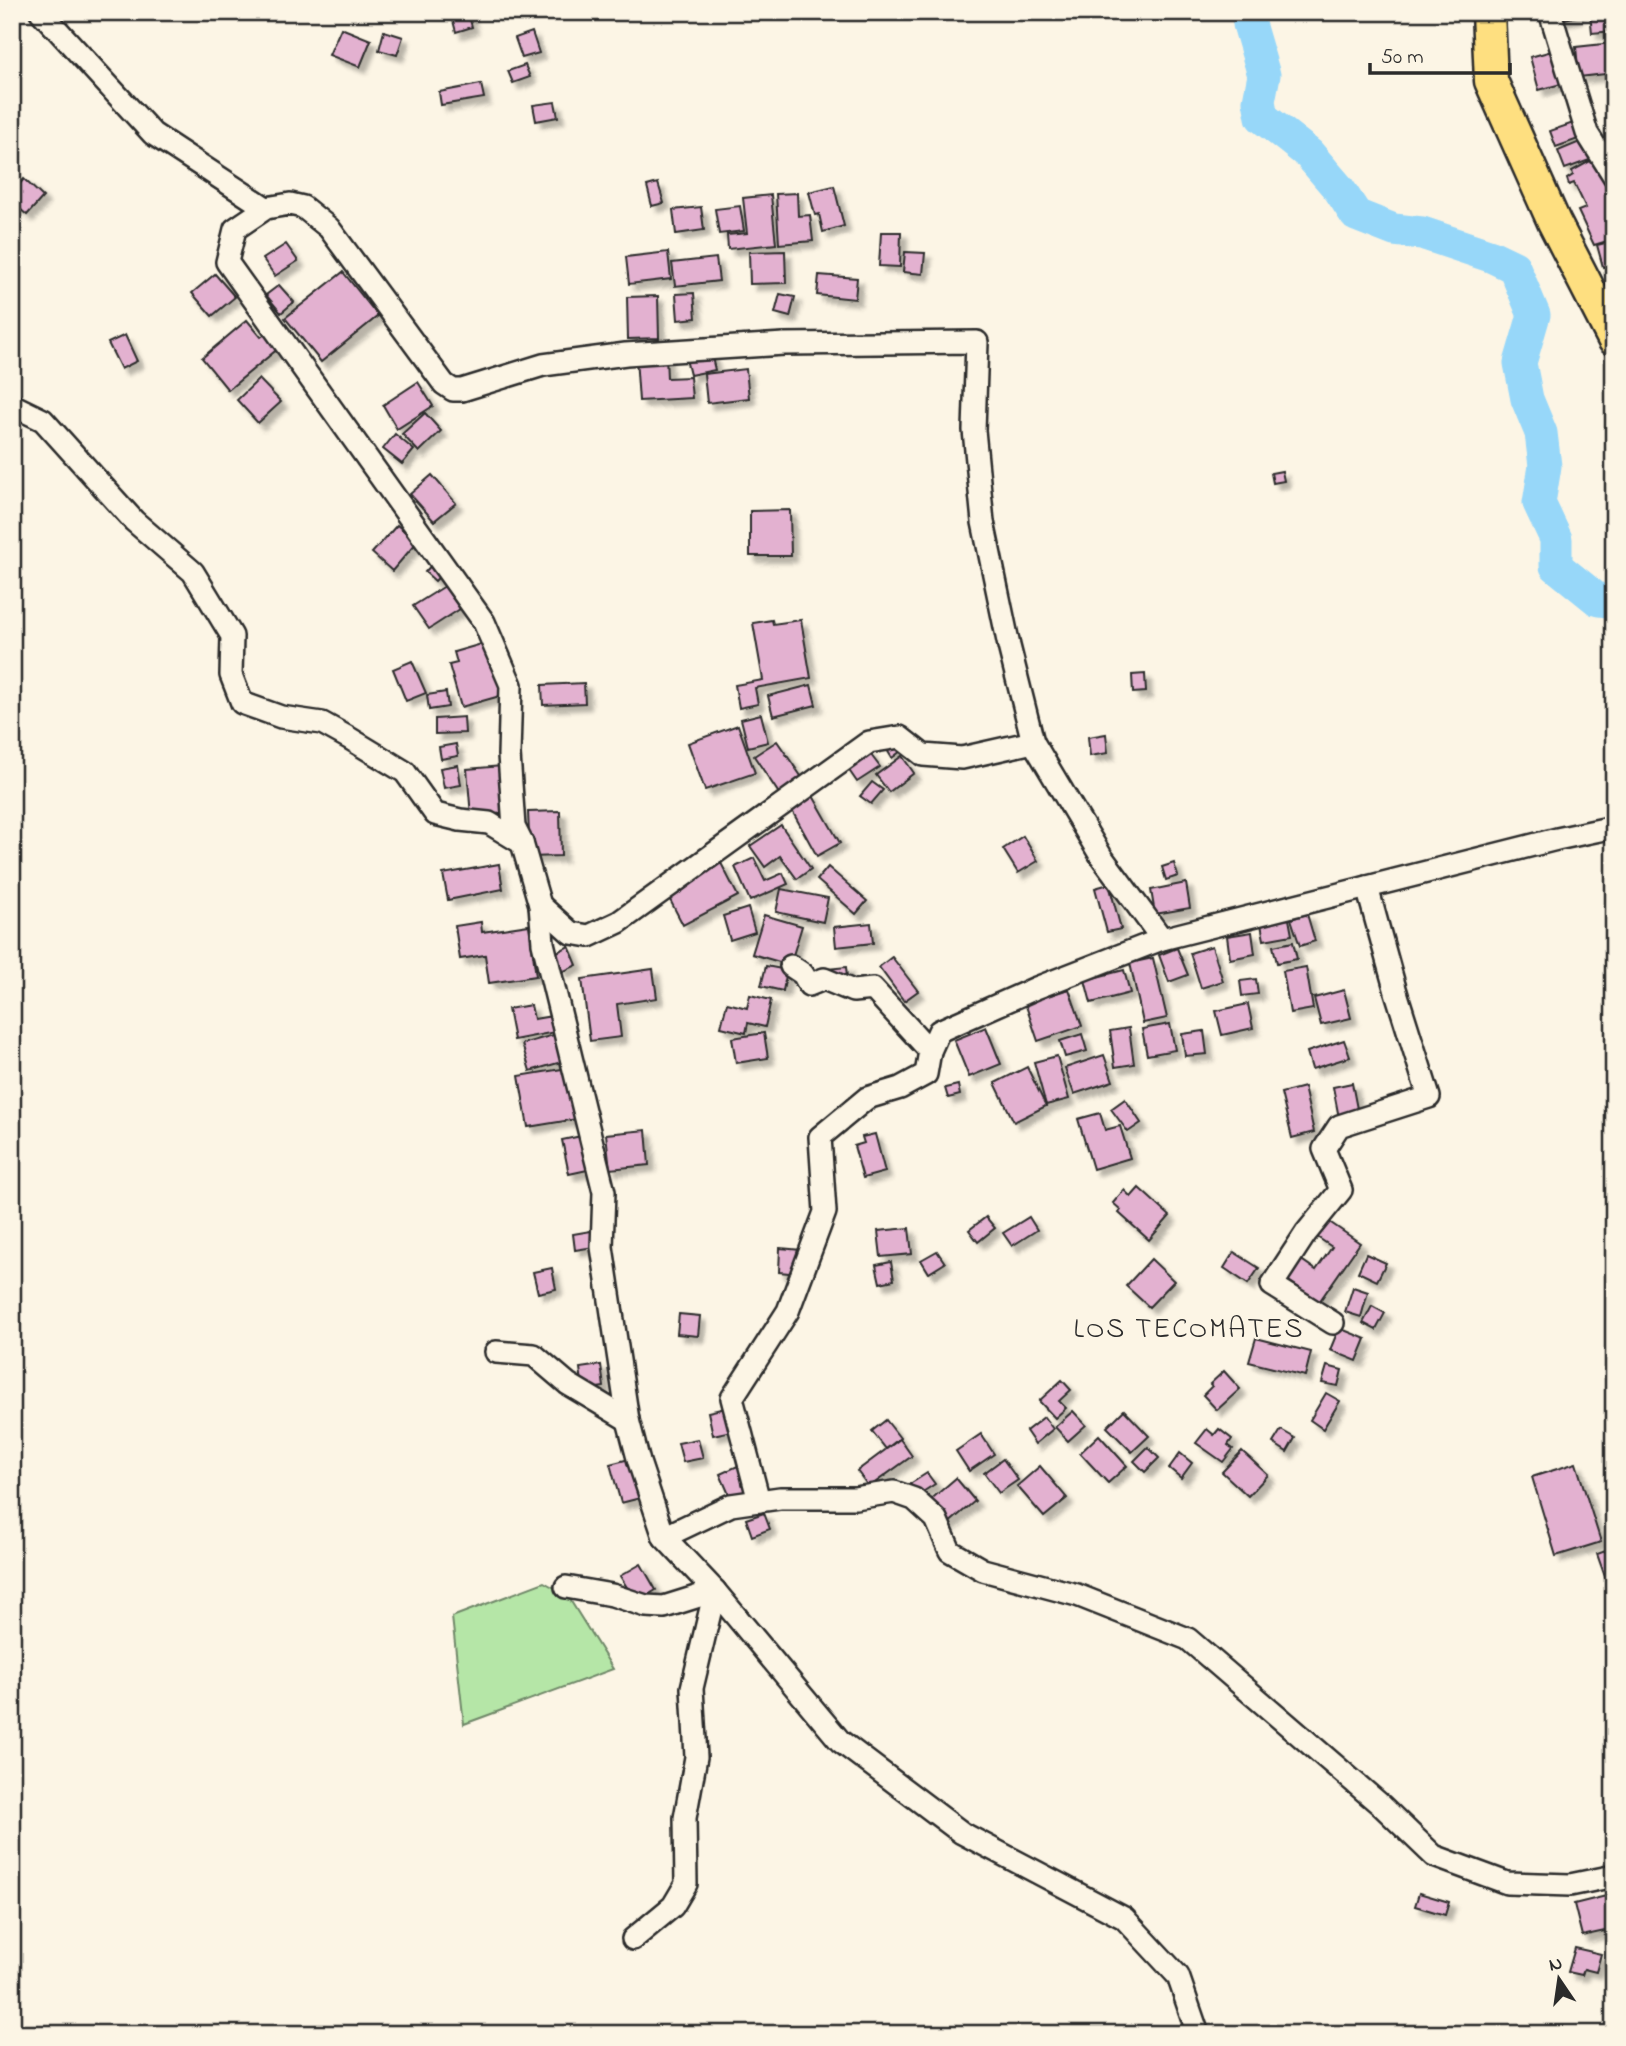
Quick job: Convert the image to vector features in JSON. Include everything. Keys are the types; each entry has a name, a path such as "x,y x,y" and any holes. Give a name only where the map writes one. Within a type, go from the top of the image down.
{"main road":[{"path":"1488,12 1491,81 1554,222 1614,339"}],"street":[{"path":"41,12 153,134 267,208"},
{"path":"1549,12 1587,133 1614,176"},
{"path":"1162,939 1101,856 1033,742 1009,646 983,522 974,430 977,342 784,344 626,354 543,365 462,390 453,390 444,384 329,228 303,207 290,204 267,208 235,229 227,262 484,622 511,685 509,755 514,827 522,843 540,905 543,943 604,1192 602,1247 628,1420 664,1537 715,1591 840,1741 962,1833 1124,1917 1178,1976 1198,2034"},
{"path":"12,405 43,420 134,521 193,572 232,636 231,675 242,704 281,718 322,723 405,772 435,814 460,820 489,822 522,843"},
{"path":"540,905 571,933 589,936 619,922 869,742 900,737 923,755 961,758 1033,742"},
{"path":"759,1501 732,1398 788,1311 825,1212 820,1137 867,1098 900,1088 926,1074 930,1051 939,1031 1036,988 1162,939 1614,827"},
{"path":"1334,1323 1272,1285 1306,1233 1341,1190 1324,1149 1339,1126 1429,1097 1367,887"},
{"path":"791,966 803,974 809,985 824,979 853,991 873,989 930,1051"},
{"path":"496,1352 534,1355 568,1384 628,1420"},
{"path":"664,1537 731,1505 780,1498 855,1498 894,1492 914,1499 936,1518 950,1550 983,1570 1077,1595 1188,1639 1382,1806 1434,1856 1507,1883 1570,1885 1614,1876"},
{"path":"566,1587 612,1595 646,1606 664,1607 715,1591"},
{"path":"633,1939 673,1906 686,1884 685,1818 696,1757 692,1688 715,1591"}],"green space":[{"path":"544,1582 567,1595 613,1669 464,1724 452,1617"}],"building":[{"path":"468,12 472,27 456,32 452,17"},
{"path":"1554,12 1576,12 1577,16 1557,21"},
{"path":"1590,12 1613,12 1614,31 1592,33"},
{"path":"341,28 371,40 360,67 329,55"},
{"path":"384,31 403,37 397,55 379,50"},
{"path":"532,32 539,53 522,58 515,38"},
{"path":"1612,43 1614,73 1579,77 1576,47"},
{"path":"1552,51 1561,84 1539,90 1530,57"},
{"path":"525,65 530,77 513,83 508,71"},
{"path":"481,84 484,98 441,105 439,92"},
{"path":"555,102 558,117 536,121 533,105"},
{"path":"1579,121 1584,137 1556,147 1550,131"},
{"path":"1587,139 1595,158 1565,169 1558,151"},
{"path":"1592,160 1595,167 1599,165 1614,184 1614,239 1594,245 1578,211 1586,208 1574,183 1569,185 1567,179 1573,175 1572,171"},
{"path":"24,179 43,197 27,215 12,202 12,192"},
{"path":"658,183 664,203 652,206 647,186"},
{"path":"834,186 844,226 823,232 819,214 815,215 809,192"},
{"path":"797,193 798,216 810,215 813,241 779,244 776,194"},
{"path":"771,195 776,244 728,249 727,235 747,233 743,198"},
{"path":"740,206 744,231 719,234 715,209"},
{"path":"701,207 704,230 676,234 673,210"},
{"path":"881,232 901,232 900,267 879,266"},
{"path":"1614,241 1614,265 1603,267 1597,245"},
{"path":"286,244 298,261 275,276 263,259"},
{"path":"785,251 786,283 750,284 749,252"},
{"path":"668,252 671,279 629,284 626,257"},
{"path":"905,252 925,253 923,274 903,272"},
{"path":"716,258 719,281 675,286 672,263"},
{"path":"343,272 378,316 321,362 285,318"},
{"path":"215,274 235,297 212,316 192,293"},
{"path":"819,275 857,278 855,299 817,295"},
{"path":"279,285 294,302 281,313 266,295"},
{"path":"694,293 696,318 678,320 676,294"},
{"path":"780,294 795,297 790,317 775,313"},
{"path":"658,296 659,338 628,339 627,297"},
{"path":"247,320 261,337 268,332 280,347 228,390 202,358"},
{"path":"125,335 137,361 121,369 108,343"},
{"path":"710,349 715,370 690,375 685,355"},
{"path":"666,356 667,378 690,377 692,398 639,401 636,358"},
{"path":"746,369 749,398 707,403 704,374"},
{"path":"259,379 281,402 258,423 237,400"},
{"path":"418,382 433,406 397,429 383,405"},
{"path":"425,413 441,431 419,452 402,434"},
{"path":"395,434 414,450 402,464 383,449"},
{"path":"1282,471 1284,481 1273,483 1271,473"},
{"path":"432,475 456,503 434,521 410,494"},
{"path":"790,510 791,556 750,556 750,511"},
{"path":"397,525 417,542 392,571 372,553"},
{"path":"435,561 445,570 435,581 425,572"},
{"path":"445,586 460,609 429,629 413,606"},
{"path":"772,620 773,624 801,620 811,678 755,688 758,704 739,708 735,685 763,680 753,623"},
{"path":"492,641 507,694 461,707 449,665 457,663 454,652"},
{"path":"412,661 426,693 406,701 393,669"},
{"path":"1145,674 1146,692 1133,693 1132,675"},
{"path":"584,683 585,703 543,705 542,685"},
{"path":"811,685 816,705 773,716 768,696"},
{"path":"446,692 448,707 429,710 427,695"},
{"path":"761,714 768,742 748,747 741,719"},
{"path":"464,717 465,733 435,734 435,719"},
{"path":"738,725 755,773 705,790 688,743"},
{"path":"1106,734 1108,753 1090,756 1088,737"},
{"path":"777,741 803,779 780,795 754,756"},
{"path":"896,743 901,751 892,758 887,750"},
{"path":"456,744 458,756 441,759 439,747"},
{"path":"868,751 880,767 857,782 846,766"},
{"path":"902,756 914,773 889,792 876,775"},
{"path":"458,765 461,785 444,788 440,768"},
{"path":"502,766 506,813 471,816 467,769"},
{"path":"872,782 883,790 871,804 860,796"},
{"path":"812,794 840,843 817,856 790,807"},
{"path":"560,811 561,856 530,857 528,812"},
{"path":"781,825 811,869 797,879 780,856 765,867 750,846"},
{"path":"1023,836 1038,861 1018,873 1003,849"},
{"path":"754,858 765,881 783,873 788,884 750,901 735,867"},
{"path":"721,863 738,896 683,925 669,898 679,893 674,885"},
{"path":"1174,863 1178,876 1166,880 1162,867"},
{"path":"499,864 503,889 448,900 443,874"},
{"path":"828,867 867,901 856,914 817,880"},
{"path":"1186,883 1190,908 1155,914 1151,890"},
{"path":"1109,884 1121,929 1107,932 1095,888"},
{"path":"781,889 828,898 823,922 776,912"},
{"path":"748,908 755,932 730,940 723,916"},
{"path":"1307,914 1315,941 1300,946 1291,919"},
{"path":"764,915 802,926 790,965 752,954"},
{"path":"1289,919 1292,935 1264,940 1261,924"},
{"path":"481,922 482,932 529,925 536,976 489,983 485,955 460,959 455,926"},
{"path":"871,923 873,943 836,947 834,927"},
{"path":"1252,932 1255,954 1230,959 1227,936"},
{"path":"1293,942 1297,959 1277,963 1273,946"},
{"path":"569,946 577,965 562,972 553,954"},
{"path":"1212,946 1223,981 1201,988 1190,953"},
{"path":"1177,948 1188,975 1169,982 1159,955"},
{"path":"892,957 918,991 904,1001 879,967"},
{"path":"1153,958 1167,1018 1143,1023 1130,963"},
{"path":"766,966 787,970 783,991 761,986"},
{"path":"846,967 847,977 829,979 828,969"},
{"path":"1306,967 1313,1009 1290,1013 1283,971"},
{"path":"653,969 657,998 617,1004 621,1037 590,1041 582,979"},
{"path":"1124,970 1130,993 1091,1003 1085,980"},
{"path":"1256,979 1258,994 1242,996 1240,981"},
{"path":"1069,989 1082,1026 1038,1041 1025,1003"},
{"path":"1344,990 1351,1018 1321,1025 1314,998"},
{"path":"750,995 771,1000 765,1027 748,1023 746,1033 721,1027 727,1003 747,1008"},
{"path":"1248,1004 1253,1028 1222,1035 1216,1011"},
{"path":"531,1005 534,1019 552,1016 555,1032 514,1040 508,1009"},
{"path":"1170,1024 1175,1050 1147,1055 1142,1029"},
{"path":"986,1027 1001,1064 969,1077 954,1040"},
{"path":"1129,1028 1134,1064 1115,1067 1110,1031"},
{"path":"1204,1031 1207,1054 1185,1056 1182,1034"},
{"path":"764,1033 768,1058 736,1063 732,1038"},
{"path":"557,1034 565,1061 530,1071 522,1044"},
{"path":"1082,1034 1087,1051 1065,1057 1060,1041"},
{"path":"1344,1040 1350,1057 1312,1069 1307,1052"},
{"path":"1104,1055 1113,1081 1074,1094 1065,1068"},
{"path":"1057,1056 1069,1099 1046,1105 1034,1062"},
{"path":"1027,1067 1046,1106 1014,1122 995,1083"},
{"path":"568,1068 577,1119 528,1127 519,1076"},
{"path":"1352,1083 1358,1114 1339,1118 1333,1087"},
{"path":"958,1085 960,1095 948,1098 945,1088"},
{"path":"1304,1087 1314,1132 1292,1138 1281,1093"},
{"path":"1125,1099 1141,1123 1128,1132 1111,1109"},
{"path":"1100,1113 1105,1130 1120,1126 1130,1158 1093,1169 1078,1119"},
{"path":"646,1130 649,1165 610,1169 606,1134"},
{"path":"875,1134 885,1172 863,1178 854,1146 864,1143 862,1137"},
{"path":"586,1135 592,1169 569,1174 562,1140"},
{"path":"1139,1188 1170,1216 1149,1240 1119,1213 1121,1210 1113,1203 1124,1190 1131,1197"},
{"path":"986,1217 995,1228 978,1242 969,1230"},
{"path":"1029,1217 1037,1230 1012,1246 1003,1233"},
{"path":"1328,1221 1360,1243 1319,1302 1286,1279 1300,1259 1316,1270 1332,1247 1317,1237"},
{"path":"909,1228 912,1254 881,1257 878,1231"},
{"path":"591,1231 594,1247 575,1250 573,1234"},
{"path":"780,1248 801,1250 799,1274 779,1272"},
{"path":"937,1251 945,1263 929,1273 921,1260"},
{"path":"1234,1252 1259,1268 1248,1284 1224,1268"},
{"path":"1366,1254 1386,1263 1377,1281 1358,1272"},
{"path":"1151,1259 1174,1281 1149,1307 1126,1286"},
{"path":"891,1262 894,1280 880,1283 876,1265"},
{"path":"552,1268 556,1289 538,1293 533,1272"},
{"path":"1353,1287 1368,1292 1361,1317 1345,1312"},
{"path":"1372,1306 1385,1313 1376,1330 1363,1323"},
{"path":"679,1314 700,1316 698,1336 677,1334"},
{"path":"1339,1328 1366,1339 1357,1361 1330,1350"},
{"path":"1256,1338 1311,1352 1305,1376 1249,1362"},
{"path":"601,1365 604,1387 583,1390 580,1368"},
{"path":"1327,1366 1342,1370 1338,1386 1322,1383"},
{"path":"1224,1371 1240,1389 1217,1410 1203,1395"},
{"path":"1062,1380 1071,1390 1059,1401 1066,1408 1055,1418 1039,1401"},
{"path":"1326,1393 1340,1401 1323,1429 1310,1420"},
{"path":"730,1407 736,1430 713,1435 708,1412"},
{"path":"1124,1410 1149,1436 1132,1452 1107,1427"},
{"path":"1073,1411 1086,1425 1068,1441 1055,1427"},
{"path":"1044,1417 1053,1429 1035,1444 1026,1431"},
{"path":"886,1420 900,1438 886,1449 872,1431"},
{"path":"1207,1429 1214,1435 1219,1429 1232,1439 1228,1445 1233,1449 1223,1462 1196,1443"},
{"path":"1281,1430 1295,1438 1287,1452 1273,1443"},
{"path":"981,1434 994,1454 969,1471 956,1451"},
{"path":"1099,1435 1127,1466 1108,1483 1080,1453"},
{"path":"698,1439 703,1458 683,1462 678,1443"},
{"path":"900,1439 912,1456 869,1487 857,1471"},
{"path":"1148,1447 1159,1458 1145,1472 1134,1461"},
{"path":"1242,1451 1268,1475 1248,1496 1222,1472"},
{"path":"1180,1453 1192,1463 1181,1478 1169,1468"},
{"path":"633,1458 644,1497 621,1503 610,1464"},
{"path":"1003,1459 1018,1480 999,1493 984,1473"},
{"path":"1576,1463 1601,1542 1556,1556 1532,1477"},
{"path":"742,1464 753,1491 731,1499 720,1474"},
{"path":"1040,1466 1067,1498 1044,1517 1017,1486"},
{"path":"927,1473 935,1484 918,1495 910,1484"},
{"path":"956,1478 975,1501 948,1524 929,1501"},
{"path":"764,1513 770,1529 752,1536 746,1519"},
{"path":"1614,1548 1614,1602 1597,1554"},
{"path":"641,1564 656,1590 636,1602 620,1576"},
{"path":"1419,1893 1449,1902 1445,1915 1415,1906"},
{"path":"1614,1894 1614,1929 1582,1936 1574,1904"},
{"path":"1575,1948 1601,1954 1596,1972 1584,1969 1582,1975 1568,1972"}],"waterway":[{"path":"1248,12 1264,75 1259,101 1262,117 1309,154 1339,189 1356,215 1394,230 1422,233 1491,256 1514,267 1534,315 1520,363 1527,399 1541,433 1545,466 1539,503 1556,539 1556,566 1598,600 1614,602"}],"district":[{"name":"LOS TECOMATES","path":"1189,1327"}]}
